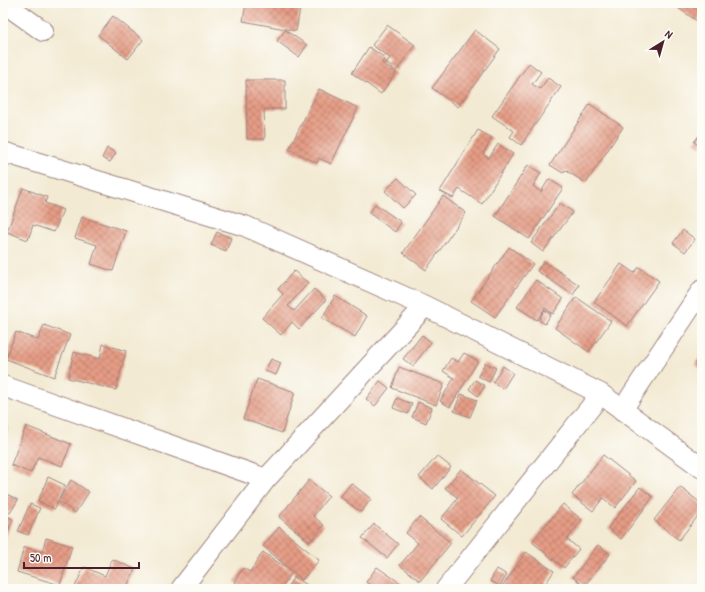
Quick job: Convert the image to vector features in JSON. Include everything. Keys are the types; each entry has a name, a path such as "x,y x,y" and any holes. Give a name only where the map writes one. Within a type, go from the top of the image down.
{"street":[{"path":"4,3 43,31"},
{"path":"3,152 245,226 425,306 601,394 702,468"},
{"path":"622,410 702,290"},
{"path":"181,589 266,479 425,306"},
{"path":"3,386 266,479"},
{"path":"446,589 601,394"}],"building":[{"path":"246,3 301,3 296,31 243,21"},
{"path":"671,3 702,3 702,15 697,21"},
{"path":"113,16 143,40 128,59 98,35"},
{"path":"387,25 415,45 396,71 386,63 390,58 372,45"},
{"path":"285,30 307,45 299,57 277,41"},
{"path":"475,30 500,49 458,107 432,88"},
{"path":"369,47 385,58 382,63 396,73 381,94 352,73"},
{"path":"529,63 541,72 532,84 540,89 548,78 561,87 521,145 510,137 514,131 492,116"},
{"path":"246,80 285,80 285,109 264,109 265,139 247,139"},
{"path":"319,89 358,108 331,164 319,158 317,163 289,149"},
{"path":"590,104 623,127 586,183 565,170 563,173 550,165"},
{"path":"478,130 492,138 483,154 489,158 498,144 513,154 482,204 459,189 453,198 440,191"},
{"path":"702,132 702,148 694,142"},
{"path":"107,148 116,153 110,162 102,158"},
{"path":"528,165 541,173 533,186 541,192 549,179 563,188 529,239 495,216"},
{"path":"398,178 416,195 403,208 385,191"},
{"path":"23,188 47,197 45,203 63,210 54,232 33,225 28,240 7,232"},
{"path":"443,196 466,213 426,270 403,253"},
{"path":"560,203 573,212 543,252 531,243"},
{"path":"375,204 401,222 395,232 369,213"},
{"path":"82,217 126,231 113,271 91,264 97,245 75,238"},
{"path":"683,230 695,239 685,252 673,243"},
{"path":"217,232 231,238 226,251 211,245"},
{"path":"509,247 533,264 495,317 471,301"},
{"path":"544,261 579,285 573,295 537,271"},
{"path":"621,264 634,273 639,267 659,281 627,326 594,302"},
{"path":"294,271 308,283 288,306 294,311 314,289 326,300 299,329 292,322 281,335 262,318 283,294 278,289"},
{"path":"536,280 563,299 553,314 545,308 537,320 517,307"},
{"path":"335,296 367,316 355,337 322,318"},
{"path":"576,297 611,321 589,352 555,328"},
{"path":"544,310 551,314 545,324 539,320"},
{"path":"44,325 70,335 54,377 6,359 16,332 38,340"},
{"path":"422,335 431,342 413,366 403,359"},
{"path":"103,344 126,351 116,390 68,378 74,352 100,359"},
{"path":"464,353 478,361 450,407 440,401 454,378 443,371 451,358 458,362"},
{"path":"702,354 702,370 695,364"},
{"path":"271,359 281,363 276,375 265,371"},
{"path":"485,363 496,368 489,382 478,376"},
{"path":"503,366 513,373 503,389 493,382"},
{"path":"399,367 444,384 436,405 392,388"},
{"path":"257,379 295,392 282,433 243,419"},
{"path":"475,380 485,386 478,396 469,389"},
{"path":"380,381 389,388 375,406 366,399"},
{"path":"461,394 477,400 470,417 454,411"},
{"path":"397,398 412,404 408,414 393,408"},
{"path":"418,402 432,408 426,423 412,417"},
{"path":"3,424 8,427 3,438"},
{"path":"26,426 71,444 62,466 38,457 31,473 11,465"},
{"path":"603,455 636,481 615,508 603,498 593,511 572,495"},
{"path":"437,456 451,467 433,489 419,477"},
{"path":"461,469 495,496 462,536 441,519 458,498 445,488"},
{"path":"48,477 65,485 59,500 71,480 89,492 75,513 58,501 55,509 38,501"},
{"path":"309,480 329,496 313,516 324,525 310,542 279,517"},
{"path":"351,483 371,499 361,512 340,497"},
{"path":"640,487 653,497 621,539 608,528"},
{"path":"680,487 702,504 702,511 679,540 654,520"},
{"path":"3,492 18,500 10,513 3,509"},
{"path":"30,504 40,508 28,535 18,531"},
{"path":"563,504 582,520 567,539 579,549 564,568 532,542"},
{"path":"3,515 13,519 3,543"},
{"path":"419,517 451,543 420,581 400,565 418,543 406,533"},
{"path":"374,524 398,544 387,558 362,538"},
{"path":"279,527 319,560 302,580 263,546"},
{"path":"46,538 72,546 60,585 17,572 24,547 42,552"},
{"path":"598,545 610,554 584,586 573,577"},
{"path":"263,552 292,572 282,587 285,589 245,589 234,582 243,568 250,572"},
{"path":"526,552 554,571 542,589 501,588"},
{"path":"112,559 135,569 126,589 74,589 84,567 105,576"},
{"path":"377,567 409,589 376,589 366,582"},
{"path":"497,569 507,575 500,586 490,581"},
{"path":"294,577 314,589 286,589"},
{"path":"560,584 566,589 556,589"}]}
